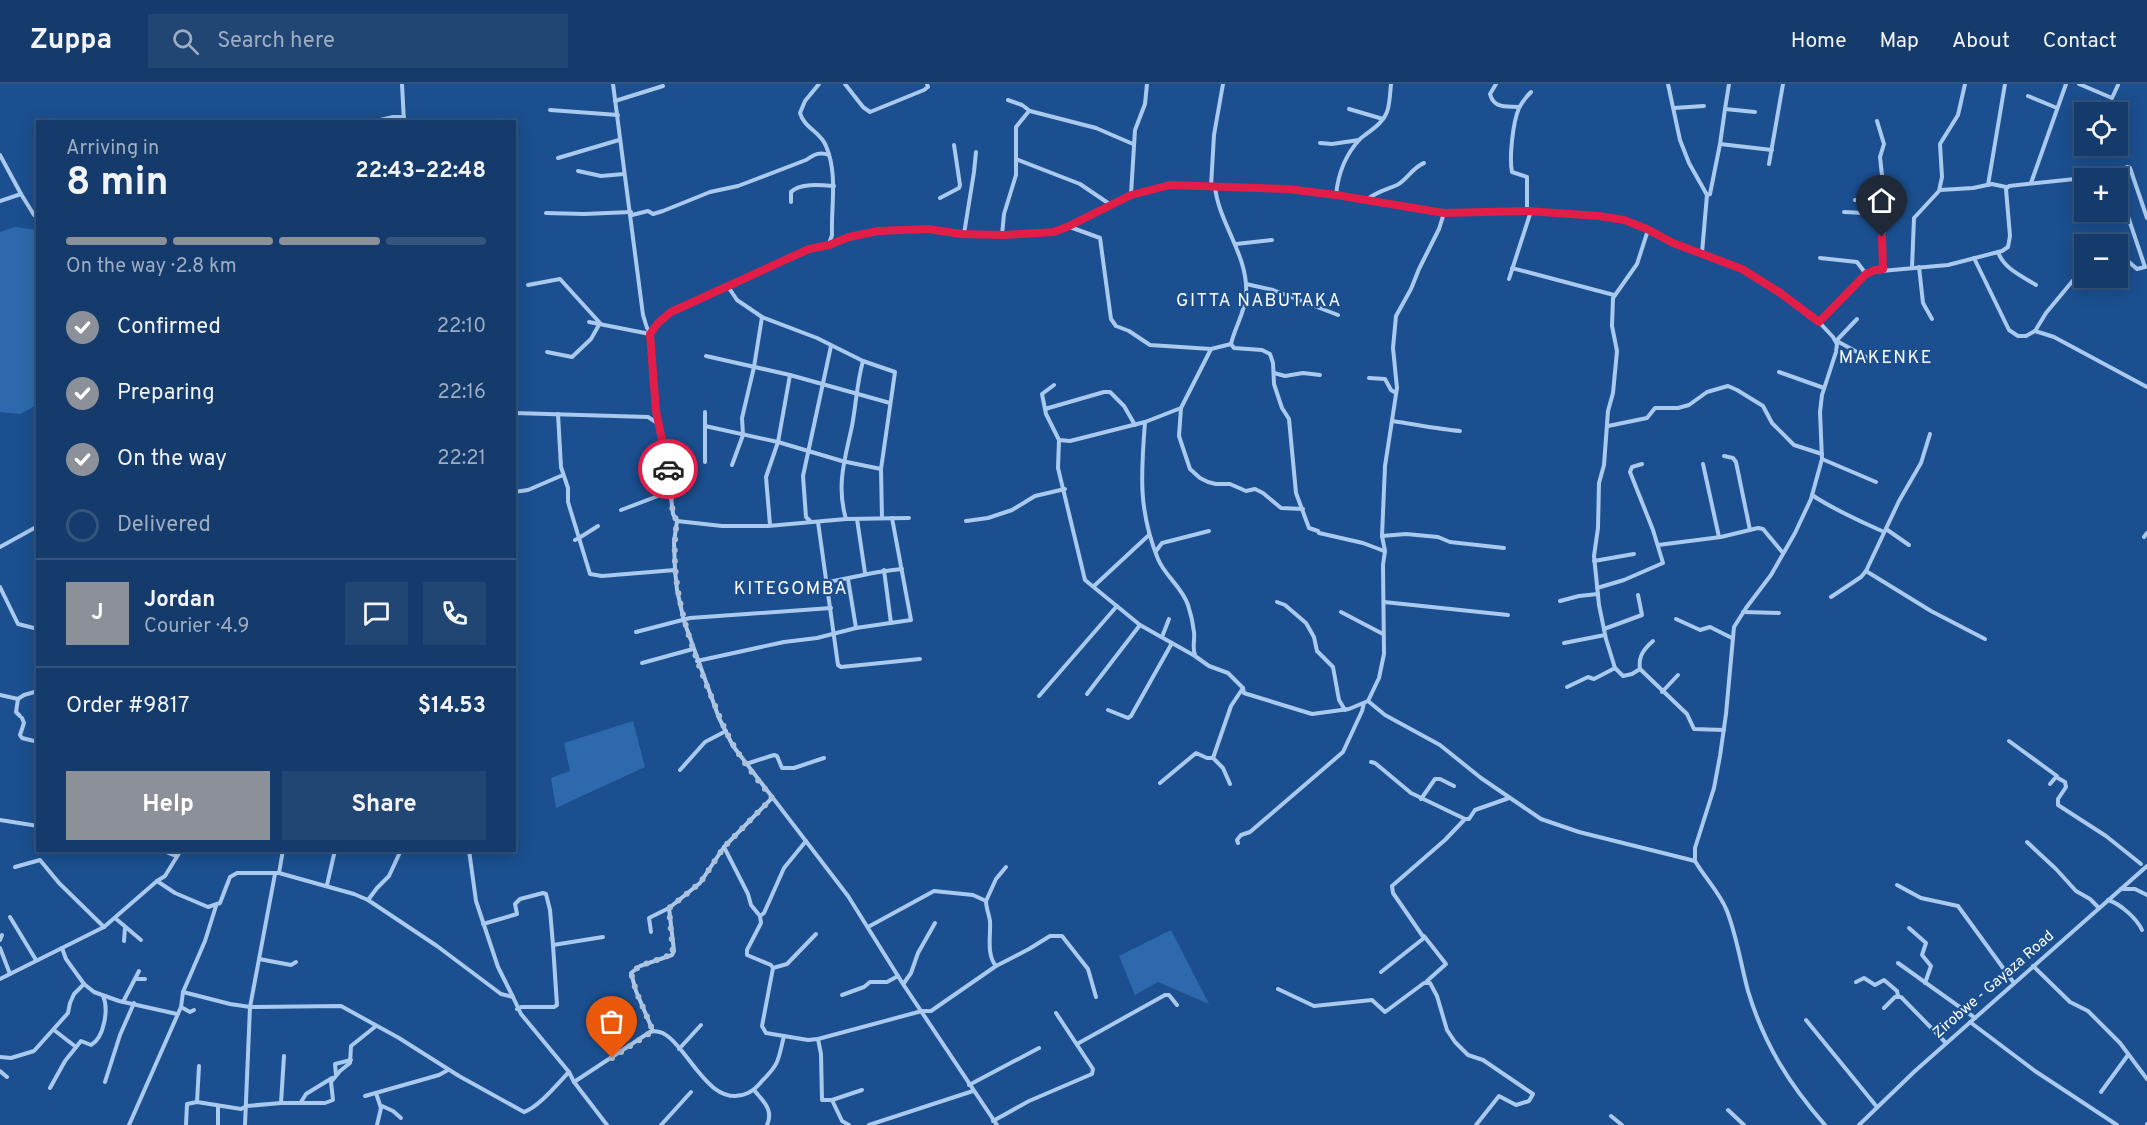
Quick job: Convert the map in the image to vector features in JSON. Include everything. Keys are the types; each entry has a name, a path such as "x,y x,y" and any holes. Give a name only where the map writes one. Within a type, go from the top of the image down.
{"street":[{"path":"402,84 404,119"},
{"path":"613,84 643,315 650,334 656,411 673,514 677,521 674,542 677,590 697,661 726,731 746,764 848,896 995,1123 1029,1101 1091,1075 1093,1069 1056,1013"},
{"path":"819,84 805,101 800,113 807,125 823,140 833,167 832,235 829,245"},
{"path":"845,84 863,107 870,112 924,90 928,87 927,84"},
{"path":"1131,195 1133,144 1136,125 1145,104 1147,84"},
{"path":"1223,84 1214,135 1213,187 1236,244 1245,284 1245,303 1231,344"},
{"path":"1336,195 1337,177 1347,158 1360,140 1383,119 1389,106 1391,84"},
{"path":"1497,84 1490,94 1492,102 1496,105 1519,107"},
{"path":"1668,84 1680,140 1689,163 1707,195 1702,253"},
{"path":"1707,195 1710,194 1716,169 1729,84"},
{"path":"1769,164 1783,84"},
{"path":"1912,268 1914,218 1940,190 1942,177 1940,144 1958,115 1965,84"},
{"path":"1988,185 2005,84"},
{"path":"2031,183 2066,84"},
{"path":"2079,84 2112,98 2118,85"},
{"path":"615,101 663,86"},
{"path":"1509,279 1529,211 1527,177 1512,172 1511,165 1519,107 1531,92"},
{"path":"2028,96 2057,108"},
{"path":"1008,100 1022,105 1029,111 1096,128 1133,144"},
{"path":"1674,108 1704,106"},
{"path":"1349,109 1383,119"},
{"path":"1725,109 1755,112"},
{"path":"550,110 618,115"},
{"path":"1002,235 1004,214 1015,183 1016,127 1029,111"},
{"path":"1877,121 1884,144 1880,157 1887,221 1882,237 1883,269"},
{"path":"558,158 619,140"},
{"path":"1320,143 1332,144 1360,140"},
{"path":"1720,144 1772,150"},
{"path":"940,198 959,188 960,185 954,145"},
{"path":"964,234 976,152"},
{"path":"546,213 648,211 653,214 663,212 710,192 738,186 816,154 829,154"},
{"path":"0,155 34,215"},
{"path":"1016,159 1080,184 1111,205"},
{"path":"1364,201 1379,191 1398,184 1424,163"},
{"path":"2126,168 2130,168 2147,218"},
{"path":"578,171 601,176 624,174"},
{"path":"1940,190 1973,188 1992,183 2007,187 2074,180"},
{"path":"791,202 791,192 795,188 815,185 834,186"},
{"path":"650,334 658,323 671,312 809,249 829,245 849,237 878,231 928,229 964,234 1046,233 1069,226 1131,195 1170,185 1287,189 1444,213 1529,211 1616,218 1742,269 1779,292 1819,322 1834,339 1844,342 1868,358"},
{"path":"1819,322 1866,274 1875,270 1948,265 1998,252 2008,247 2007,187"},
{"path":"0,201 21,194"},
{"path":"1855,200 1884,198"},
{"path":"1844,212 1885,214"},
{"path":"1238,843 1237,840 1241,835 1250,832 1343,752 1381,672 1384,654 1385,551 1382,536 1385,466 1396,393 1393,354 1396,316 1412,289 1444,213"},
{"path":"2128,217 2145,267 2137,269 2128,262"},
{"path":"1069,226 1100,238 1110,311 1115,325 1150,345 1211,349 1231,344"},
{"path":"1640,669 1623,676 1615,668 1605,632 1594,561 1598,528 1599,483 1604,465 1608,411 1613,393 1617,351 1612,326 1614,295 1637,264 1648,230"},
{"path":"1236,244 1272,240"},
{"path":"1998,252 2000,258 2010,269 2036,285"},
{"path":"1821,258 1857,262 1866,274"},
{"path":"1974,258 2009,330 2018,336 2026,336 2035,331 2046,313 2074,279"},
{"path":"1919,267 1923,303 1932,319"},
{"path":"1512,268 1614,295"},
{"path":"528,285 560,279 600,323"},
{"path":"1245,284 1273,290 1338,315"},
{"path":"727,285 741,304 762,317 894,372 881,469 882,519"},
{"path":"732,465 743,435 742,418 754,367 762,317"},
{"path":"1834,339 1840,339 1857,319"},
{"path":"589,322 650,334"},
{"path":"547,352 572,357 591,339 600,323"},
{"path":"2035,331 2054,337 2147,387"},
{"path":"1826,1125 1786,1075 1764,1036 1748,989 1727,911 1695,861 1697,840 1717,773 1724,730 1732,638 1736,622 1771,575 1795,533 1812,495 1822,456 1820,412 1824,388 1836,352 1834,339"},
{"path":"1231,344 1234,348 1267,351 1272,358 1274,383 1281,405 1289,419 1296,493 1309,528 1319,533 1363,543 1385,551"},
{"path":"810,521 806,517 803,476 831,346"},
{"path":"1211,349 1181,408 1179,436 1188,464 1200,478 1216,484 1230,484 1246,491 1255,489 1285,509 1303,509"},
{"path":"706,356 790,375 890,404"},
{"path":"846,519 842,506 842,461 851,427 863,361"},
{"path":"1779,372 1824,388"},
{"path":"1274,373 1285,376 1301,373 1320,375"},
{"path":"770,525 766,477 778,442 790,375"},
{"path":"1369,378 1383,378 1391,390 1396,393"},
{"path":"1054,385 1042,394 1049,422 1059,440 1058,468 1065,489 1084,577 1140,625 1196,656 1209,666 1228,673 1243,688 1244,693 1304,713 1317,714 1345,710 1366,702"},
{"path":"1608,426 1647,418 1655,408 1678,408 1689,405 1707,392 1728,386 1763,406 1772,423 1794,445 1876,482"},
{"path":"1045,409 1110,392 1124,406 1136,425"},
{"path":"1059,440 1070,441 1136,425 1181,408"},
{"path":"648,417 656,411"},
{"path":"705,412 705,462"},
{"path":"516,413 648,417 659,424"},
{"path":"558,414 558,431 563,475 568,488 568,502 577,539 590,574 595,576 675,570"},
{"path":"1392,421 1460,430"},
{"path":"1144,422 1140,484 1149,535 1161,565 1188,604 1194,628 1193,651 1196,656"},
{"path":"705,426 881,469"},
{"path":"1831,597 1861,577 1866,571 1885,530 1922,463 1930,434"},
{"path":"1724,456 1733,458 1736,462 1750,530"},
{"path":"1597,588 1624,580 1663,563 1630,472 1632,467 1642,464"},
{"path":"1703,465 1719,537"},
{"path":"516,492 528,490 563,475"},
{"path":"966,521 988,518 1012,510 1035,496 1065,489"},
{"path":"621,510 671,491"},
{"path":"1812,495 1828,506 1885,530 1910,545"},
{"path":"697,661 784,642 818,639 856,628 911,620 892,518"},
{"path":"677,521 722,526 909,518"},
{"path":"857,519 865,573"},
{"path":"818,522 836,660 841,667 920,659"},
{"path":"577,539 598,526"},
{"path":"0,547 36,527"},
{"path":"1658,545 1762,529 1784,553"},
{"path":"1156,551 1162,543 1209,531"},
{"path":"1382,536 1406,534 1438,537 1450,542 1504,548"},
{"path":"1094,586 1149,535"},
{"path":"1594,561 1634,554"},
{"path":"827,582 848,579 865,573 902,569"},
{"path":"884,570 891,623"},
{"path":"1866,571 1931,611 1985,639"},
{"path":"848,579 856,628"},
{"path":"0,587 18,624 36,628"},
{"path":"1560,601 1598,594"},
{"path":"1564,643 1605,632 1642,615 1638,595"},
{"path":"1277,602 1285,605 1305,620 1314,637 1317,651 1333,667 1339,700 1345,710"},
{"path":"1384,602 1508,615"},
{"path":"1039,696 1116,606"},
{"path":"636,632 690,618 831,608"},
{"path":"1341,612 1383,633"},
{"path":"1743,612 1779,613"},
{"path":"1162,637 1169,619"},
{"path":"1676,619 1700,630 1710,627 1732,638"},
{"path":"1087,694 1140,625"},
{"path":"1653,641 1643,651 1640,669 1687,714 1694,729 1724,730"},
{"path":"1108,710 1124,718 1131,716 1172,643"},
{"path":"642,663 693,649"},
{"path":"1567,687 1588,677 1594,679 1615,668"},
{"path":"1662,692 1678,675"},
{"path":"1213,758 1231,705 1243,688"},
{"path":"0,695 18,699 36,692"},
{"path":"18,699 16,712 24,723 20,735 22,738 36,742"},
{"path":"1366,702 1440,746 1468,769 1530,812 1561,826 1695,861"},
{"path":"680,770 705,742 726,731"},
{"path":"2009,741 2065,782 2066,787 2058,799 2058,805 2106,836 2141,864"},
{"path":"1160,783 1194,754 1213,758 1223,768 1230,784"},
{"path":"746,764 774,755 777,756 782,768 794,768 824,758"},
{"path":"1371,762 1421,799 1465,819"},
{"path":"2050,784 2058,777"},
{"path":"1421,799 1435,779 1440,778 1454,786"},
{"path":"1278,989 1310,1005 1372,1000 1385,1012 1426,982 1446,964 1392,888 1475,810 1510,797"},
{"path":"651,932 649,918 669,908 700,883 724,847 772,798"},
{"path":"0,820 36,826"},
{"path":"760,916 764,913 784,868 806,841"},
{"path":"2027,842 2076,891 2090,899 2099,908"},
{"path":"724,847 748,894 751,905 760,916 761,923 752,938 747,955 773,968"},
{"path":"166,852 176,856"},
{"path":"0,979 104,927 165,876 179,852"},
{"path":"245,1125 250,1007 282,852"},
{"path":"327,885 335,852"},
{"path":"368,900 376,888 389,876 400,852"},
{"path":"469,852 476,902 498,967 517,1009 569,1072 607,1125"},
{"path":"15,867 40,860 59,883 104,927"},
{"name":"Zirobwe - Gayaza Road","path":"1859,1125 1946,1043 2147,866"},
{"path":"996,966 993,963 990,949 990,922 986,901 996,879 1006,867"},
{"path":"129,1125 181,1008 183,992 205,941 216,906 220,903 233,874 277,874 327,885 368,900 437,946 501,994 513,997"},
{"path":"157,881 198,904 208,907 216,906"},
{"path":"1897,885 1921,898 1958,906 2014,983"},
{"path":"2121,889 2135,889 2147,895"},
{"path":"868,927 934,891 942,890 973,895 986,901"},
{"path":"483,924 517,914 515,904 520,898 546,894 550,910 557,1005 517,1009"},
{"path":"2108,900 2120,906 2139,924 2142,930"},
{"path":"653,1031 631,973 640,966 673,954 669,908"},
{"path":"10,918 36,960"},
{"path":"115,918 141,940"},
{"path":"903,984 911,973 918,954 935,923"},
{"path":"124,941 125,928"},
{"path":"1909,928 1926,943 1922,955 1931,966 1925,983"},
{"path":"773,968 787,963 816,934"},
{"path":"773,968 762,1029 766,1033 784,1036 818,1039 922,1011 931,1011 996,966 1029,950 1050,936 1062,936 1088,969 1096,997"},
{"path":"1381,972 1424,936"},
{"path":"553,945 603,937"},
{"path":"0,948 10,974"},
{"path":"62,948 66,959 84,984 94,992 123,1002 177,1014"},
{"path":"259,959 291,964 296,962"},
{"path":"1898,963 1975,1018"},
{"path":"2033,966 2070,1002 2088,1011 2120,1044 2147,1079"},
{"path":"123,1002 139,971"},
{"path":"842,995 864,987 870,982 884,982 898,976"},
{"path":"1856,982 1861,977 1875,985 1884,980 1946,1043"},
{"path":"135,979 145,979"},
{"path":"1426,982 1430,983 1436,993 1448,1034 1467,1055 1483,1060 1533,1094 1529,1101 1516,1105 1499,1096 1476,1125"},
{"path":"0,1057 10,1058 30,1053 68,1013 74,994 84,984"},
{"path":"183,992 230,1005 250,1007 341,1006 524,1112 545,1096 569,1072"},
{"path":"1077,1044 1165,995 1169,995 1177,1005"},
{"path":"50,1088 76,1047 82,1041 91,1045 95,1042 107,1012 102,996"},
{"path":"1884,1008 1898,996"},
{"path":"105,1082 115,1048 134,1003"},
{"path":"181,1008 194,1010"},
{"path":"1806,1020 1876,1107"},
{"path":"1970,1022 2035,1071 2117,1125"},
{"path":"679,1049 701,1025"},
{"path":"186,1125 187,1104 197,1102 245,1109 247,1106 300,1102 325,1103 333,1100 331,1082 351,1060 351,1046 376,1026"},
{"path":"54,1030 76,1047"},
{"path":"574,1082 653,1031 664,1033 706,1080 723,1094 739,1097 754,1090 775,1068 784,1036"},
{"path":"818,1039 821,1054 822,1100 832,1100 862,1090"},
{"path":"969,1085 1039,1048"},
{"path":"2101,1092 2128,1055"},
{"path":"281,1103 284,1056"},
{"path":"335,1076 335,1064 351,1060"},
{"path":"197,1102 199,1066"},
{"path":"365,1096 439,1075 448,1070"},
{"path":"0,1071 7,1077"},
{"path":"300,1102 306,1094 335,1076"},
{"path":"754,1090 769,1109 770,1118 767,1125"},
{"path":"869,1125 973,1091"},
{"path":"662,1125 691,1092"},
{"path":"376,1093 381,1105 377,1125"},
{"path":"832,1100 842,1121 849,1125"},
{"path":"381,1105 401,1118"},
{"path":"218,1106 218,1125"},
{"path":"1728,1110 1744,1125"},
{"path":"1611,1116 1623,1125"}],"shaded area":[{"path":"15,227 36,230 36,406 20,414 0,412 0,232"},
{"path":"633,721 645,767 556,808 551,778 570,771 564,743"},
{"path":"1171,930 1209,1004 1158,982 1135,995 1119,956"}],"way so far":[{"path":"612,1058 653,1031 631,973 640,966 673,954 669,908 700,883 724,847 772,798 741,757 719,718 689,640 677,590 674,542 677,521 673,514 668,469"}],"district":[{"name":"GITTA NABUTAKA","path":"1259,301"},
{"name":"MAKENKE","path":"1886,358"},
{"name":"KITEGOMBA","path":"791,589"}],"route":[{"path":"668,469 656,411 650,334 658,323 679,308 809,249 878,231 928,229 961,234 1046,233 1061,230 1131,195 1159,187 1184,184 1240,189 1287,189 1444,213 1505,210 1599,216 1624,220 1673,243 1742,269 1779,292 1819,322 1866,274 1883,269 1882,237"}]}
